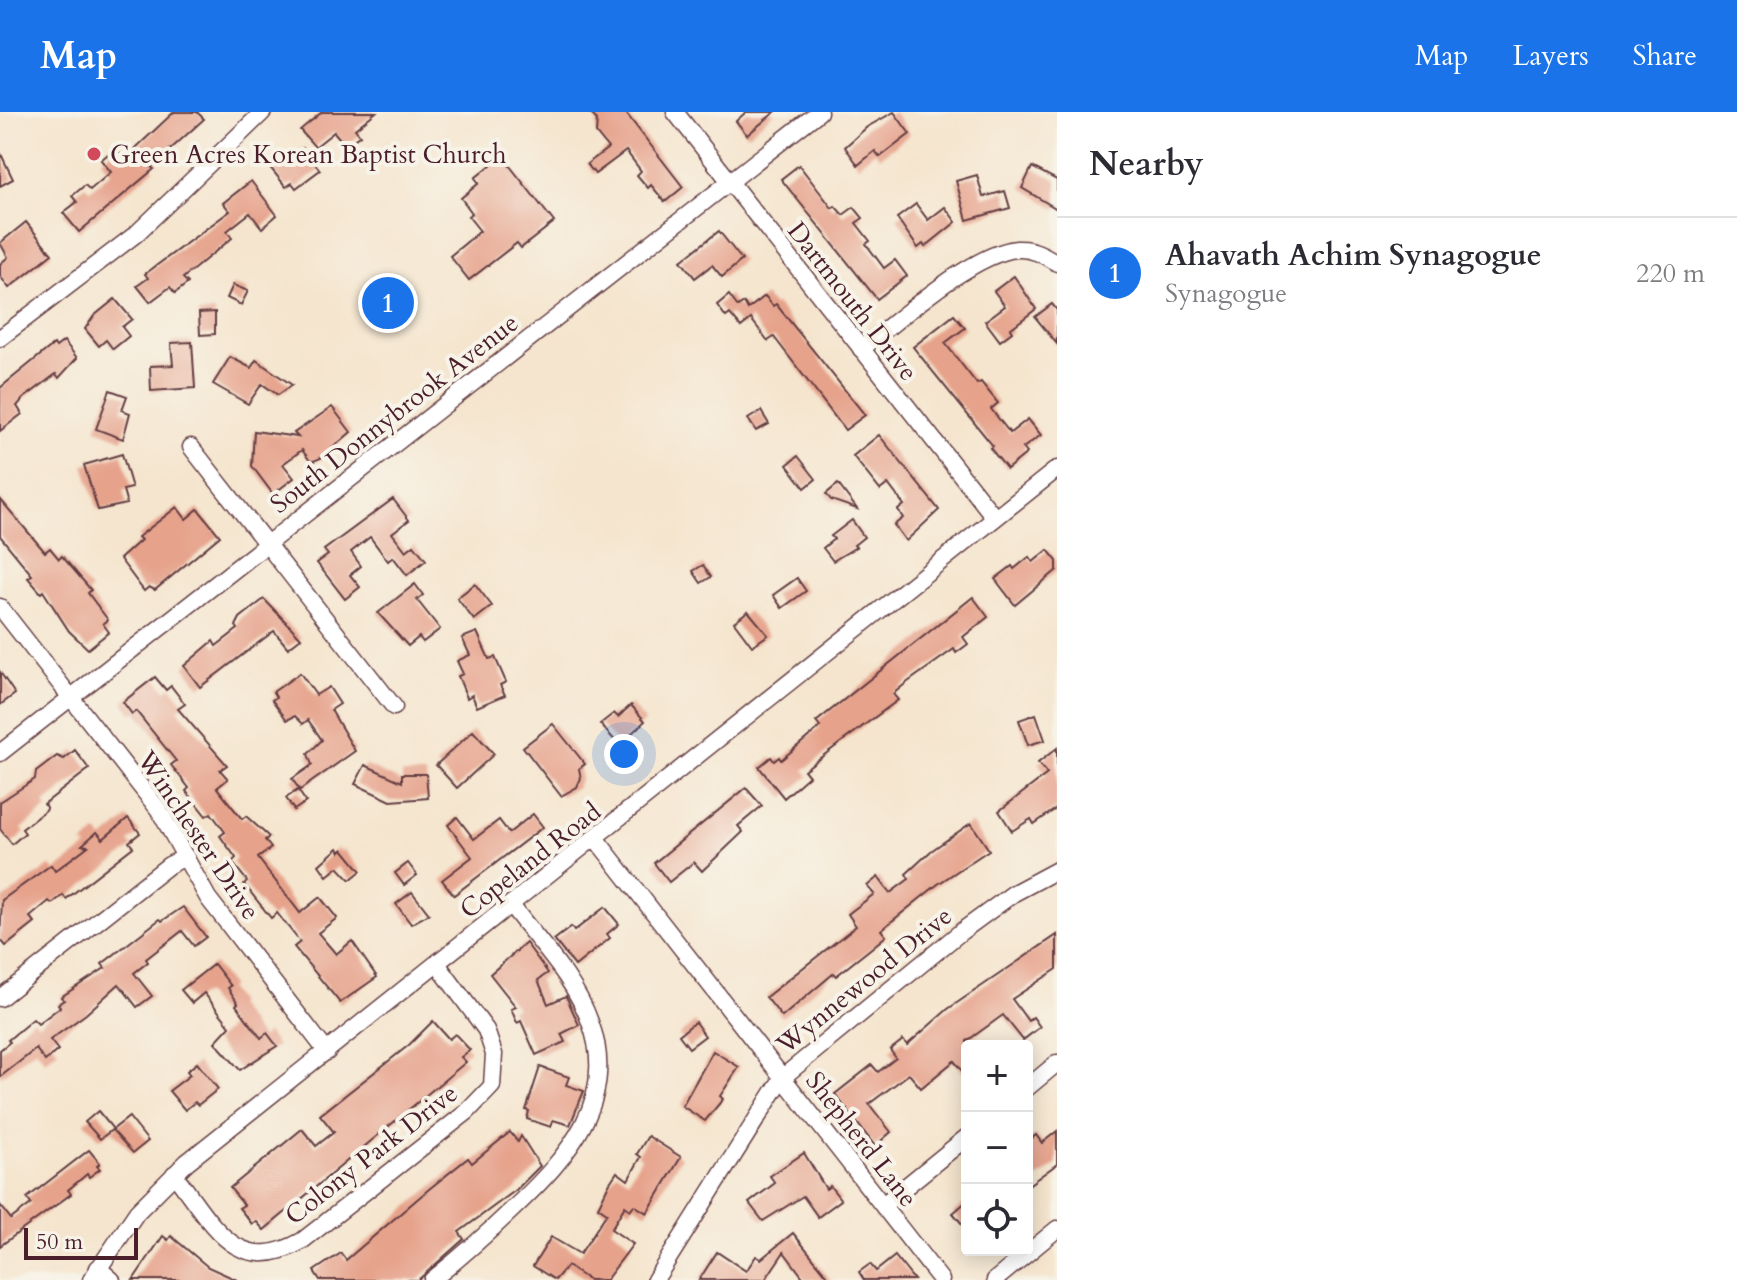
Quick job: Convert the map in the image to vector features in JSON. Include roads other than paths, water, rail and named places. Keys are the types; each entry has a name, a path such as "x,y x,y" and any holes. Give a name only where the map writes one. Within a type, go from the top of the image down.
{"street":[{"path":"0,338 143,228 263,112"},
{"name":"Dartmouth Drive","path":"675,112 995,518"},
{"name":"South Donnybrook Avenue","path":"0,753 819,112"},
{"path":"861,349 971,266 998,253 1019,249 1038,252 1057,263"},
{"path":"191,447 394,707"},
{"name":"Copeland Road","path":"95,1274 137,1212 174,1174 1057,469"},
{"name":"Winchester Drive","path":"0,607 159,810 208,898 327,1052"},
{"name":"Shepherd Lane","path":"596,839 941,1280"},
{"path":"0,998 169,865 186,857"},
{"name":"Wynnewood Drive","path":"655,1280 783,1077 962,931 1014,893 1057,870"},
{"path":"432,1280 468,1252 554,1170 585,1127 594,1100 598,1060 590,1021 560,967 511,905"},
{"name":"Colony Park Drive","path":"174,1174 235,1247 262,1256 282,1252 302,1241 467,1112 492,1086 494,1054 486,1030 438,965"},
{"path":"1033,1083 1057,1063"},
{"path":"883,1205 961,1142"},
{"path":"995,1280 1057,1229"},
{"path":"95,1274 112,1280"}],"place":[{"name":"Green Acres Korean Baptist Church","path":"94,154"},
{"name":"Ahavath Achim Synagogue","path":"388,303"}]}
